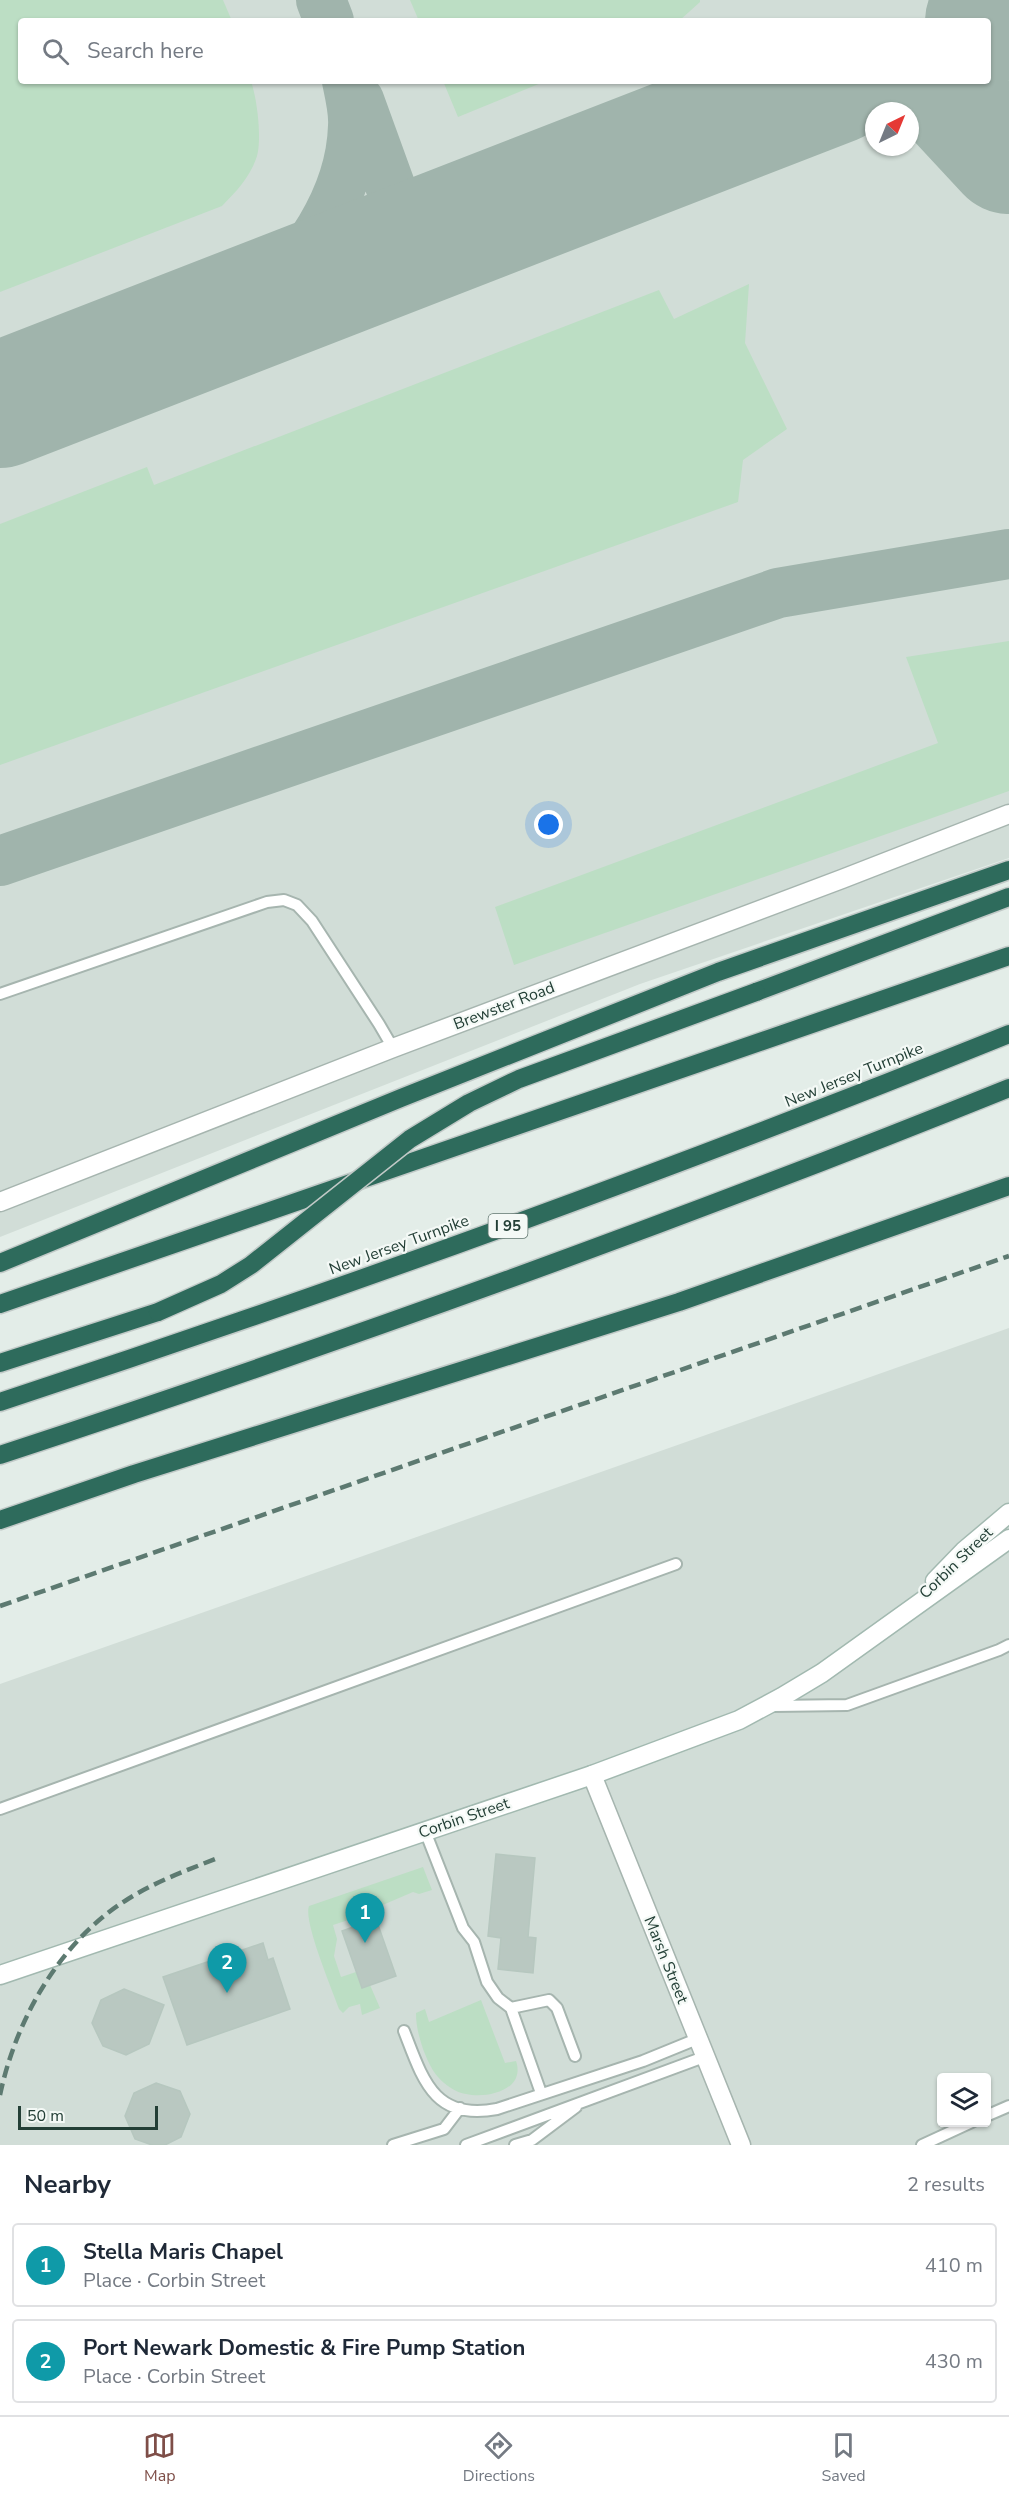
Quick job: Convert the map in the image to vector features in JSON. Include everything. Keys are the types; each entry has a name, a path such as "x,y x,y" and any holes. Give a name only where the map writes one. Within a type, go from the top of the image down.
{"highway":[{"path":"0,1263 440,1082 718,972 1009,870"},
{"path":"0,1363 158,1312 214,1287 251,1265 400,1147 469,1102 519,1079 1009,897"},
{"path":"0,1304 1009,956"},
{"name":"New Jersey Turnpike","path":"0,1402 412,1262 765,1131 1009,1034"},
{"path":"0,1455 470,1294 711,1205 1009,1088"},
{"path":"952,1111 1009,1100"},
{"path":"0,1520 134,1474 679,1302 1009,1186"}],"street":[{"name":"Brewster Road","path":"0,1202 393,1048 1009,814"},
{"name":"Corbin Street","path":"905,1613 964,1551 1009,1514"},
{"name":"Corbin Street","path":"1,1977 692,1739 766,1706 822,1673 1009,1539"},
{"name":"Marsh Street","path":"592,1775 741,2145"}],"lane":[{"path":"0,994 267,902 284,900 297,904 312,921 393,1048"},
{"path":"0,1809 676,1563"},
{"path":"766,1706 847,1705 1009,1645"},
{"path":"425,1831 463,1928 474,1942 487,1982 498,1998 511,2008 541,2093"},
{"path":"511,2008 549,2000 557,2008 576,2056"},
{"path":"404,2031 429,2087 447,2104 478,2113 497,2109 643,2061 697,2039"},
{"path":"466,2145 704,2057"},
{"path":"515,2145 532,2140 586,2100"},
{"path":"991,2114 1009,2106"},
{"path":"393,2145 444,2129 460,2108"},
{"path":"922,2145 961,2127"}],"shaded area":[{"path":"0,0 1009,0 1009,858 640,984 0,1237"},
{"path":"1009,1328 1009,2145 0,2145 0,1684"}],"green space":[{"path":"0,0 223,0 231,18 18,18 18,84 252,84 259,139 257,156 251,170 243,183 222,206 0,292"},
{"path":"410,0 700,0 682,18 418,18"},
{"path":"444,84 539,84 458,117"},
{"path":"749,284 745,343 787,429 743,460 738,502 0,765 0,524 147,467 154,485 659,290 674,319"},
{"path":"1009,641 1009,791 514,965 495,907 938,743 906,657"},
{"path":"423,1867 432,1890 419,1894 413,1892 378,1907 379,1910 333,1925 337,1939 334,1956 341,1977 356,1972 362,1987 370,1985 380,2008 362,2015 360,2004 349,2007 343,2013 339,2009 314,1940 308,1914 309,1906"},
{"path":"481,2000 505,2063 516,2061 518,2071 510,2086 503,2090 475,2095 454,2090 436,2074 423,2049 416,2013 425,2009 429,2022"}],"building":[{"path":"496,1854 535,1858 528,1937 536,1938 533,1973 498,1969 501,1938 488,1936"},
{"path":"376,1919 396,1976 362,1988 342,1931"},
{"path":"263,1943 268,1960 273,1958 290,2009 187,2045 163,1977"},
{"path":"124,1989 164,2005 149,2044 126,2055 103,2046 92,2023 101,2000"},
{"path":"156,2083 180,2091 190,2114 181,2137 165,2145 152,2145 135,2139 125,2116 134,2093"}],"taxiway":[{"path":"321,0 328,18"},
{"path":"201,327 241,308 267,290 287,272 321,228 344,178 350,152 353,115 348,84"},
{"path":"359,100 412,246"},
{"path":"0,861 778,593 1009,554"}],"runway":[{"path":"991,20 1009,13"},
{"path":"0,405 826,84"},
{"path":"947,84 1009,151"}],"railway":[{"path":"0,1606 1009,1256"},
{"path":"0,2095 17,2038 44,1984 82,1937 104,1916 138,1893 215,1859"}],"place":[{"name":"Stella Maris Chapel","path":"365,1943"},
{"name":"Port Newark Domestic & Fire Pump Station","path":"227,1993"}]}
